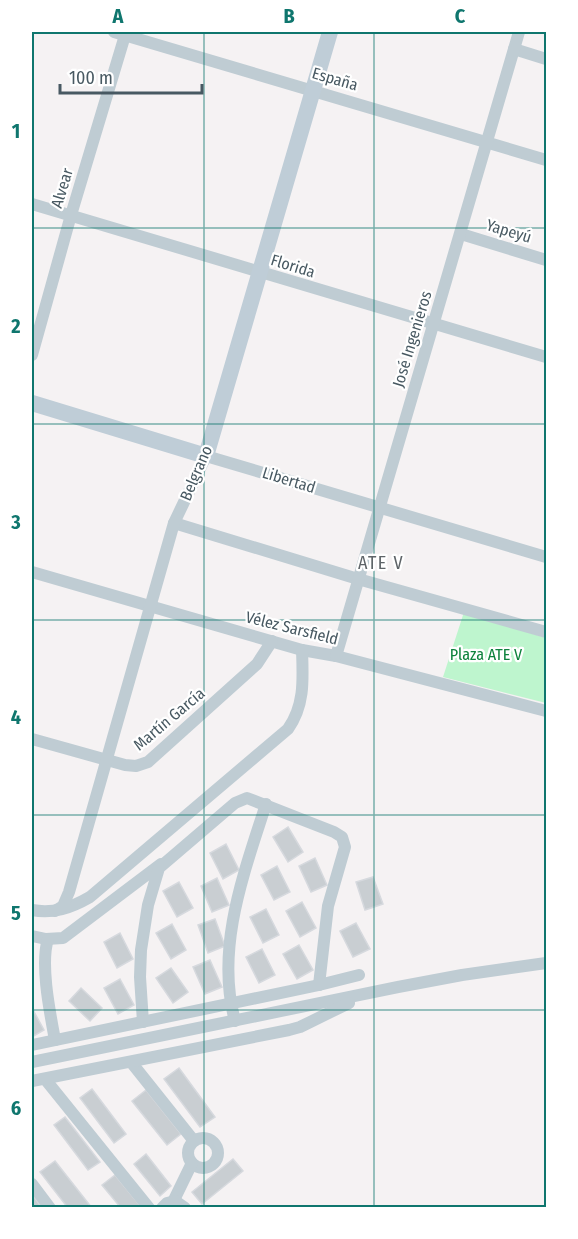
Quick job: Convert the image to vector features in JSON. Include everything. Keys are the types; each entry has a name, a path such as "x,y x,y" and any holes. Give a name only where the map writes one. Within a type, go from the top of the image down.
{"main road":[{"name":"Belgrano","path":"206,456 330,32"},
{"name":"Libertad","path":"32,403 206,456"}],"street":[{"name":"José Ingenieros","path":"336,656 519,32"},
{"name":"España","path":"122,33 546,160"},
{"name":"Alvear","path":"32,355 122,33"},
{"path":"514,49 546,59"},
{"name":"Florida","path":"32,204 546,357"},
{"name":"Yapeyú","path":"461,234 546,260"},
{"name":"Libertad","path":"206,456 546,557"},
{"name":"Belgrano","path":"55,911 63,906 69,892 174,523 206,456"},
{"path":"174,523 358,579 546,632"},
{"name":"Vélez Sarsfield","path":"32,572 302,650 336,656 546,711"},
{"name":"Martín García","path":"32,739 125,765 136,766 148,762 256,664 272,641"},
{"path":"32,910 42,912 74,907 90,897 288,729 299,708 303,685 302,650"},
{"path":"32,936 48,939 63,938 162,863 241,799 252,799 342,837 345,847 328,906 319,985"},
{"path":"235,1021 230,1004 231,928 237,895 266,804"},
{"path":"143,1022 140,977 142,940 148,905 162,863"},
{"path":"48,939 46,955 48,998 55,1040"},
{"path":"32,1062 462,975 546,963"},
{"path":"32,1045 359,975"},
{"path":"32,1082 289,1030 300,1027 366,994"},
{"path":"131,1062 194,1141"},
{"path":"45,1079 149,1208"},
{"path":"200,1138 209,1139 216,1144 218,1153 216,1161 209,1167 200,1168 192,1163 188,1150 194,1141 200,1138"},
{"path":"173,1202 192,1163"},
{"path":"32,1184 50,1208"},
{"path":"162,1208 166,1203 173,1202 180,1203 185,1208"}],"green space":[{"name":"Plaza ATE V","path":"464,612 546,638 546,703 443,677"}],"building":[{"path":"288,827 303,852 288,862 273,837"},
{"path":"226,844 239,870 223,879 210,853"},
{"path":"315,858 327,885 311,892 299,866"},
{"path":"277,866 290,892 274,900 261,875"},
{"path":"373,877 383,904 365,910 356,882"},
{"path":"217,878 229,905 212,912 201,886"},
{"path":"179,882 193,908 177,917 163,891"},
{"path":"302,902 316,928 300,937 286,911"},
{"path":"266,909 279,935 263,943 250,917"},
{"path":"215,919 225,946 208,953 198,925"},
{"path":"356,923 370,949 353,957 340,931"},
{"path":"172,924 186,950 171,959 156,933"},
{"path":"120,933 133,959 117,968 104,942"},
{"path":"299,945 313,970 297,979 283,954"},
{"path":"262,949 275,975 259,983 246,957"},
{"path":"210,960 222,987 205,994 193,967"},
{"path":"171,968 188,992 173,1003 156,978"},
{"path":"120,979 134,1005 118,1014 104,988"},
{"path":"81,988 102,1008 90,1021 69,1001"},
{"path":"32,1008 44,1030 32,1037"},
{"path":"179,1068 215,1117 200,1127 164,1079"},
{"path":"92,1089 126,1134 114,1143 80,1098"},
{"path":"146,1090 181,1134 167,1145 132,1101"},
{"path":"65,1117 100,1162 88,1170 54,1125"},
{"path":"146,1154 171,1186 160,1196 134,1164"},
{"path":"233,1159 243,1171 202,1204 192,1192"},
{"path":"55,1161 92,1208 68,1208 40,1172"},
{"path":"115,1175 142,1208 121,1208 102,1185"},
{"path":"32,1194 42,1208 32,1208"}],"district":[{"name":"ATE V","path":"381,563"}]}
